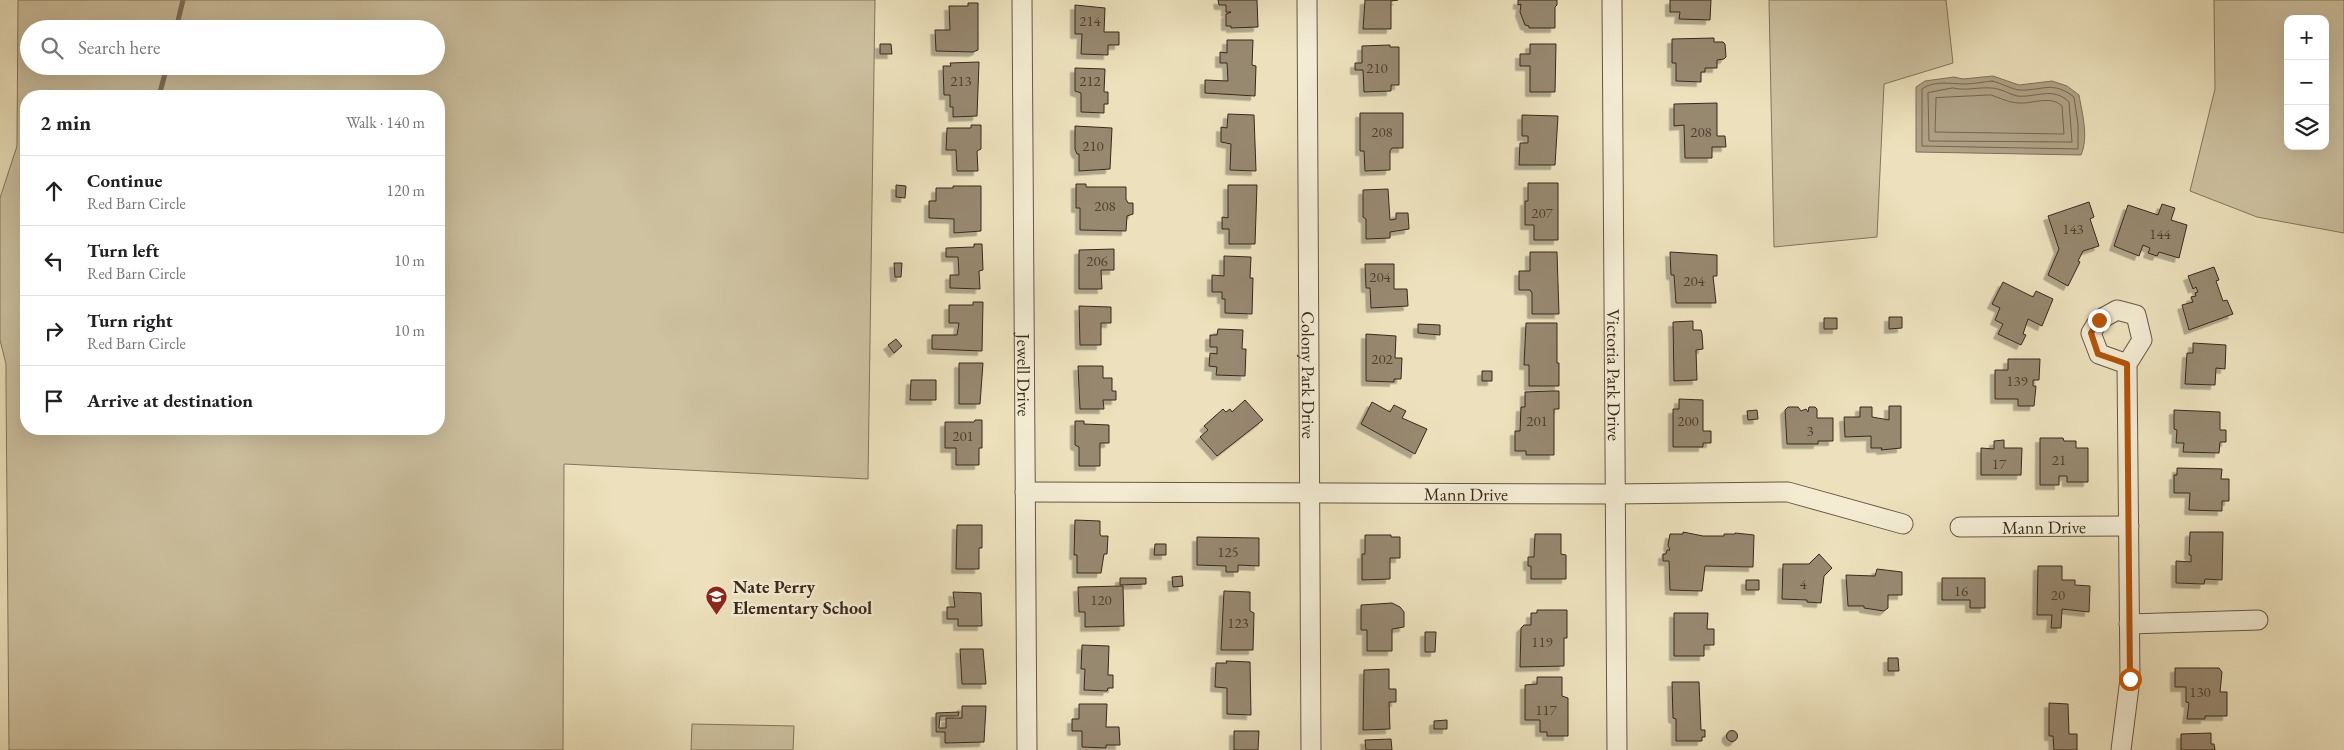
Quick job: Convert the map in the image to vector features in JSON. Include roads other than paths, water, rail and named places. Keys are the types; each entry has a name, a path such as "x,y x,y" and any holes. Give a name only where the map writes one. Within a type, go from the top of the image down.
{"street":[{"name":"Jewell Drive","path":"1022,0 1027,750"},
{"name":"Colony Park Drive","path":"1307,0 1311,750"},
{"name":"Victoria Park Drive","path":"1612,0 1617,750"},
{"path":"2121,750 2130,679 2127,364"},
{"name":"Mann Drive","path":"1025,492 1310,494 1788,492 1902,524"},
{"name":"Mann Drive","path":"1960,527 2129,526"},
{"path":"2129,624 2258,620"}],"water":[{"path":"1993,76 2019,85 2052,81 2067,86 2079,95 2085,133 2081,155 1916,152 1916,87 1925,81 1954,77 1963,79"}],"waterway":[{"path":"178,20 183,0"},
{"path":"161,90 165,75"}],"place":[{"name":"Nate Perry Elementary School","path":"717,615"}]}
